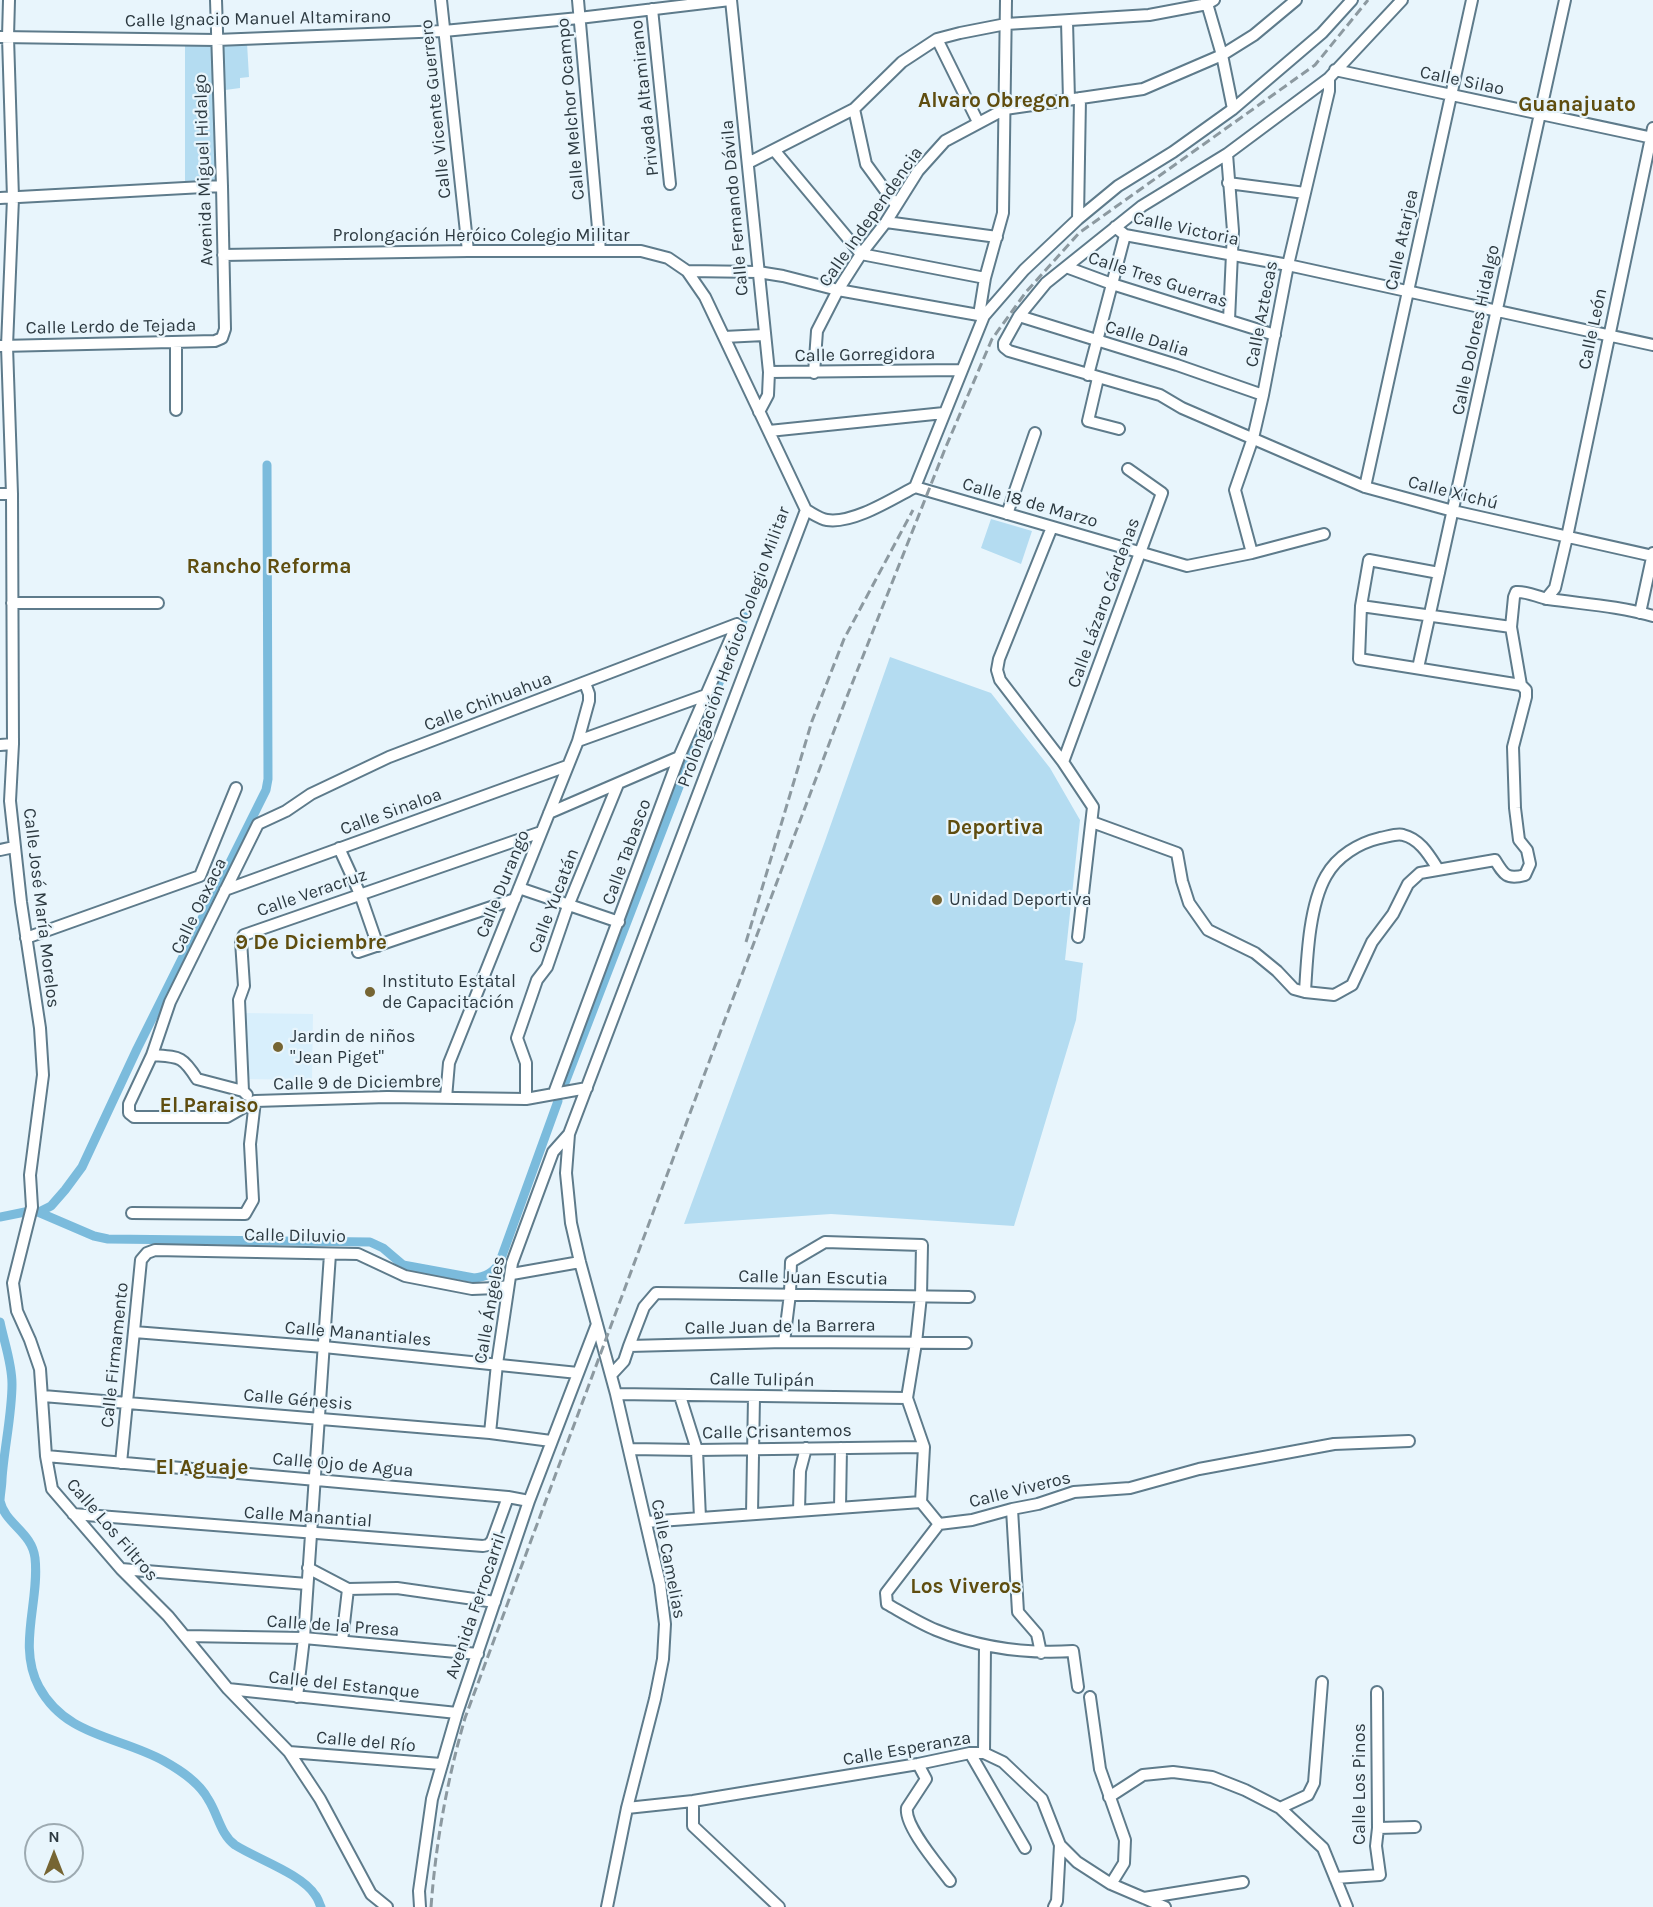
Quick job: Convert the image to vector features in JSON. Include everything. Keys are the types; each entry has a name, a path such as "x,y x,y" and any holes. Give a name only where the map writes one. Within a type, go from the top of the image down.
{"street":[{"name":"Calle José María Morelos","path":"9,0 4,37 13,198 4,346 12,494 12,603 6,645 12,744 10,801 26,938 40,1028"},
{"name":"Avenida Miguel Hidalgo","path":"216,0 225,329 222,338"},
{"name":"Calle Vicente Guerrero","path":"441,0 468,251"},
{"name":"Calle Melchor Ocampo","path":"578,0 600,251"},
{"name":"Calle Ignacio Manuel Altamirano","path":"4,37 216,40 444,31 731,0"},
{"name":"Calle Fernando Dávila","path":"731,0 769,372 768,395 759,411"},
{"path":"806,510 826,520 849,517 873,509 915,487 961,370 982,316 985,279 1003,213 1006,0"},
{"name":"Calle Independencia","path":"814,373 817,331 838,291 918,171 945,141 1005,109 1143,89 1222,56 1254,35 1296,0"},
{"path":"982,316 1024,270 1078,219 1118,186 1173,152 1233,109 1322,33 1352,0"},
{"path":"1019,316 1046,283 1142,206 1227,154 1332,74 1402,0"},
{"name":"Calle Atarjea","path":"1365,487 1472,0"},
{"name":"Calle Dolores Hidalgo","path":"1418,668 1565,0"},
{"path":"748,163 854,108 902,62 937,39 1006,24 1149,15 1209,1 1233,109"},
{"name":"Privada Altamirano","path":"652,9 670,184"},
{"path":"1067,21 1074,99 1078,219"},
{"path":"937,39 978,122"},
{"name":"Calle Silao","path":"1332,74 1652,135"},
{"name":"Calle Aztecas","path":"1252,553 1235,490 1253,438 1288,265 1332,74"},
{"path":"854,108 866,164 896,205"},
{"name":"Calle León","path":"1546,599 1555,588 1567,537 1652,135"},
{"path":"774,150 861,254 985,279"},
{"path":"1227,154 1233,231 1229,320"},
{"path":"1228,183 1305,193"},
{"path":"0,198 222,186"},
{"path":"886,222 997,237"},
{"name":"Calle Victoria","path":"1115,227 1125,236 1288,265 1653,345"},
{"path":"1119,429 1088,421 1097,341 1125,236"},
{"name":"Prolongación Heróico Colegio Militar","path":"223,255 641,251 668,258 687,271 705,297 806,510 569,1134 566,1173 571,1223 607,1359"},
{"name":"Calle Tres Guerras","path":"1066,267 1112,284 1275,334"},
{"path":"687,271 758,272 783,276 838,291 982,316"},
{"name":"Calle Dalia","path":"1019,316 1263,395"},
{"name":"Calle Xichú","path":"1019,316 1004,343 1004,347 1009,351 1160,395 1182,408 1365,487 1453,511 1653,555"},
{"path":"724,337 764,335"},
{"name":"Calle Lerdo de Tejada","path":"4,346 215,341 222,338"},
{"path":"176,342 176,410"},
{"name":"Calle Gorregidora","path":"769,372 961,370"},
{"path":"769,431 944,413"},
{"path":"1007,514 1035,433"},
{"name":"Calle Lázaro Cárdenas","path":"1063,762 1162,493 1128,469"},
{"name":"Calle 18 de Marzo","path":"915,487 1187,566 1252,553 1323,534"},
{"path":"0,494 12,494"},
{"path":"1052,527 999,659 997,670 1000,680 1063,762 1093,807 1077,937"},
{"path":"1640,613 1653,555"},
{"path":"1439,573 1369,560 1361,606 1359,659 1521,685"},
{"path":"0,568 12,568"},
{"path":"1092,822 1177,853 1189,903 1208,930 1255,953 1294,989 1334,995 1352,985 1372,942 1393,914 1408,884 1420,873 1496,860 1503,873 1514,878 1525,875 1530,864 1527,850 1519,840 1515,808 1513,747 1526,697 1526,690 1521,685 1511,627 1516,592 1653,616"},
{"path":"12,603 158,603"},
{"path":"1361,606 1511,627"},
{"name":"Calle Chihuahua","path":"258,824 285,811 311,794 389,757 737,624"},
{"name":"Calle Tabasco","path":"554,1093 679,757 737,624"},
{"name":"Calle Durango","path":"446,1098 449,1063 578,741 589,701 585,683"},
{"path":"578,741 706,695"},
{"path":"0,745 12,744"},
{"path":"549,813 679,757"},
{"name":"Calle Sinaloa","path":"225,890 567,766"},
{"name":"Calle Yucatán","path":"526,1099 526,1063 517,1038 537,980 547,967 568,906 618,784"},
{"path":"26,938 200,876 236,788"},
{"name":"Calle Oaxaca","path":"129,1113 129,1104 152,1055 170,1002 258,824"},
{"name":"Calle Veracruz","path":"243,1091 239,1000 243,986 241,941 244,935 541,832"},
{"path":"1305,992 1307,959 1315,906 1326,876 1342,856 1366,841 1401,834 1417,841 1438,869"},
{"path":"0,850 15,847"},
{"path":"339,848 360,894 378,946"},
{"path":"358,952 517,893 619,921"},
{"name":"Calle Los Filtros","path":"40,1028 43,1075 30,1175 32,1208 13,1283 17,1311 40,1369 46,1456 52,1489 122,1569 168,1616 228,1689 289,1752 320,1799 371,1894 387,1907"},
{"path":"132,1213 246,1214 253,1200 250,1144 255,1101 243,1091 197,1079 188,1065 179,1057 152,1055"},
{"path":"554,1093 587,1088"},
{"name":"Calle 9 de Diciembre","path":"129,1113 134,1117 227,1117 255,1101 387,1097 526,1099 554,1093"},
{"name":"Calle Ángeles","path":"490,1433 497,1364 512,1263 553,1152 569,1134"},
{"path":"783,1342 790,1294 791,1262 825,1242 922,1245 921,1296 907,1398 924,1447 921,1502 939,1524 886,1593 887,1604 935,1630 985,1646 1041,1653 1073,1651 1078,1687"},
{"name":"Calle Diluvio","path":"147,1253 155,1250 358,1254 405,1276 472,1289 508,1286"},
{"name":"Calle Firmamento","path":"121,1462 141,1260 147,1253"},
{"path":"297,1697 304,1638 330,1254"},
{"path":"512,1274 580,1262"},
{"name":"Calle Juan Escutia","path":"629,1346 644,1307 656,1293 969,1297"},
{"name":"Avenida Ferrocarril","path":"420,1907 419,1890 432,1799 441,1764 529,1501 597,1323"},
{"name":"Calle Manantiales","path":"134,1332 324,1347 578,1373"},
{"name":"Calle Juan de la Barrera","path":"629,1346 783,1342 966,1343"},
{"path":"611,1375 624,1361 629,1346"},
{"name":"Calle Camelias","path":"607,1359 660,1584 665,1624 663,1659 655,1699 627,1809 608,1907"},
{"name":"Calle Tulipán","path":"616,1394 907,1398"},
{"name":"Calle Génesis","path":"43,1396 490,1433 551,1442"},
{"path":"680,1396 697,1450 700,1518"},
{"path":"752,1514 754,1397"},
{"name":"Calle Viveros","path":"939,1524 972,1520 1038,1504 1074,1492 1130,1488 1199,1469 1334,1444 1409,1442"},
{"name":"Calle Crisantemos","path":"629,1449 924,1447"},
{"path":"800,1510 800,1470 806,1448"},
{"path":"840,1508 841,1448"},
{"name":"Calle Ojo de Agua","path":"46,1456 315,1479 508,1497 529,1501"},
{"name":"Calle Manantial","path":"73,1514 311,1534 488,1545 508,1497"},
{"path":"646,1522 921,1502"},
{"path":"1012,1509 1018,1612 1038,1634 1041,1653"},
{"path":"308,1568 348,1589 397,1588 495,1602"},
{"path":"122,1569 307,1584"},
{"path":"342,1641 348,1589"},
{"name":"Calle de la Presa","path":"185,1636 304,1638 478,1654"},
{"path":"984,1753 985,1646"},
{"path":"1280,1808 1308,1795 1314,1783 1322,1682"},
{"name":"Calle del Estanque","path":"228,1689 457,1713"},
{"name":"Calle Los Pinos","path":"1335,1878 1380,1875 1376,1846 1378,1828 1377,1692"},
{"path":"1090,1696 1100,1769 1125,1840 1124,1863 1111,1884"},
{"name":"Calle del Río","path":"289,1752 441,1764"},
{"path":"970,1753 1025,1848"},
{"name":"Calle Esperanza","path":"627,1809 693,1801 918,1764 970,1753 984,1753 1003,1762 1042,1799 1060,1845 1077,1862 1111,1884 1165,1907"},
{"path":"918,1764 926,1779 906,1813 919,1839 950,1881"},
{"path":"1109,1797 1143,1775 1173,1772 1212,1777 1245,1790 1280,1808 1323,1848 1347,1907"},
{"path":"693,1801 693,1826 779,1907"},
{"path":"1378,1828 1415,1827"},
{"path":"1054,1907 1057,1901 1060,1845"},
{"path":"1144,1898 1243,1882"}],"shaded area":[{"path":"213,43 216,182 185,183 185,44"},
{"path":"219,43 247,43 249,77 240,78 240,88 218,91"},
{"path":"991,519 1032,531 1021,564 981,548"},
{"name":"Unidad Deportiva","path":"890,657 991,693 1050,768 1080,820 1065,960 1083,963 1076,1020 1014,1226 831,1214 684,1224 825,841"},
{"name":"Jardin de niños \"Jean Piget\"","path":"243,1013 313,1014 312,1080 243,1079"}],"waterway":[{"path":"39,1212 51,1206 82,1167 137,1049 266,790 268,779 267,465"},
{"path":"563,1088 746,613"},
{"path":"38,1212 94,1236 108,1239 370,1242 383,1248 403,1265 474,1278 488,1274 499,1264 558,1101"},
{"path":"0,1217 25,1212"},
{"path":"0,1322 12,1376 11,1407 0,1501 7,1516 29,1541 35,1558 35,1591 29,1640 33,1671 39,1687 50,1704 79,1726 147,1753 189,1777 200,1787 223,1830 235,1845 300,1880 309,1887 321,1907"}],"railway":[{"path":"431,1907 443,1811 465,1718 846,699 945,449 992,339 1026,292 1079,233 1315,65 1368,0"},
{"path":"746,942 812,721 844,639 913,510"}],"place":[{"name":"Unidad Deportiva","path":"937,900"},
{"name":"Instituto Estatal de Capacitación","path":"370,992"},
{"name":"Jardin de niños \"Jean Piget\"","path":"278,1047"}],"district":[{"name":"Alvaro Obregon","path":"994,101"},
{"name":"Guanajuato","path":"1577,105"},
{"name":"Rancho Reforma","path":"269,567"},
{"name":"Deportiva","path":"995,828"},
{"name":"9 De Diciembre","path":"311,943"},
{"name":"El Paraiso","path":"209,1106"},
{"name":"El Aguaje","path":"202,1468"},
{"name":"Los Viveros","path":"966,1587"}]}
